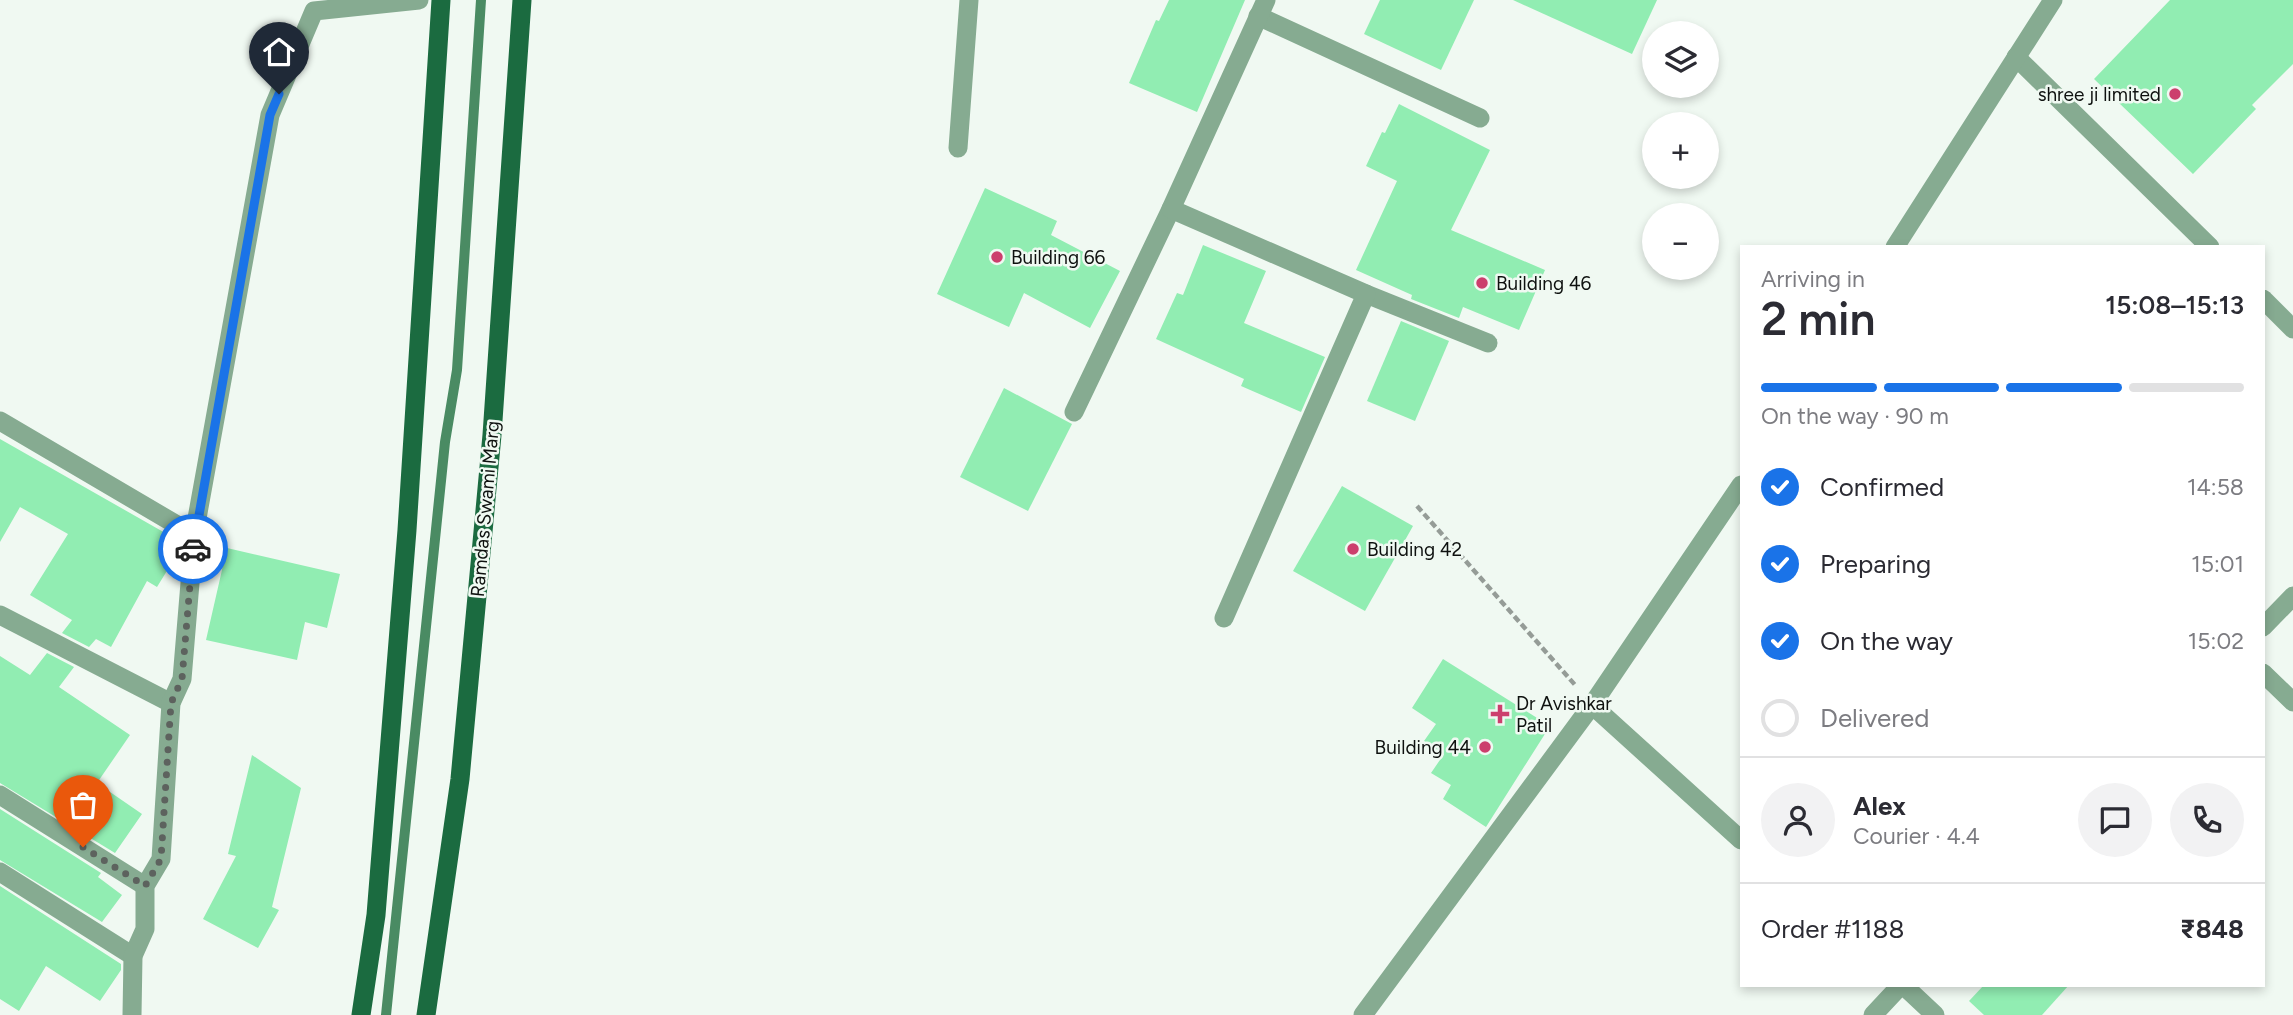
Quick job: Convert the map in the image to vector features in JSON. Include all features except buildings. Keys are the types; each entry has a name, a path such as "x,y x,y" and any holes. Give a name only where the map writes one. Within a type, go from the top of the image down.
{"main road":[{"path":"361,1015 376,915 404,571 441,0"},
{"name":"Ramdas Swami Marg","path":"426,1015 461,765 492,435 522,0"}],"street":[{"path":"132,1015 133,956 145,929 145,886 161,859 171,703 182,679 194,536 270,115 314,11 419,0"},
{"path":"958,148 969,0"},
{"path":"1896,245 2053,0"},
{"path":"1074,412 1171,209 1262,8 1480,118"},
{"path":"2016,57 2208,245"},
{"path":"1171,209 1366,294 1488,343"},
{"path":"1224,618 1366,294"},
{"path":"2265,301 2293,329"},
{"path":"0,421 194,536"},
{"path":"1363,1015 1592,705 1738,496"},
{"path":"2265,624 2293,596"},
{"path":"0,615 171,703"},
{"path":"2265,675 2293,702"},
{"path":"1592,705 1740,839"},
{"path":"0,795 145,886"},
{"path":"0,872 133,956"},
{"path":"1872,1015 1901,987"},
{"path":"1903,987 1935,1015"}],"path":[{"path":"1417,506 1592,705"}],"waterway":[{"path":"386,1015 445,442 457,370 481,0"}],"way so far":[{"path":"83,847 145,886 161,859 171,703 182,679 193,549"}],"place":[{"name":"shree ji limited","path":"2175,94"},
{"name":"Building 66","path":"997,257"},
{"name":"Building 46","path":"1482,283"},
{"name":"Building 42","path":"1353,549"},
{"name":"Dr Avishkar Patil","path":"1500,714"},
{"name":"Building 44","path":"1485,747"}],"route":[{"path":"193,549 270,115 279,94"}]}
